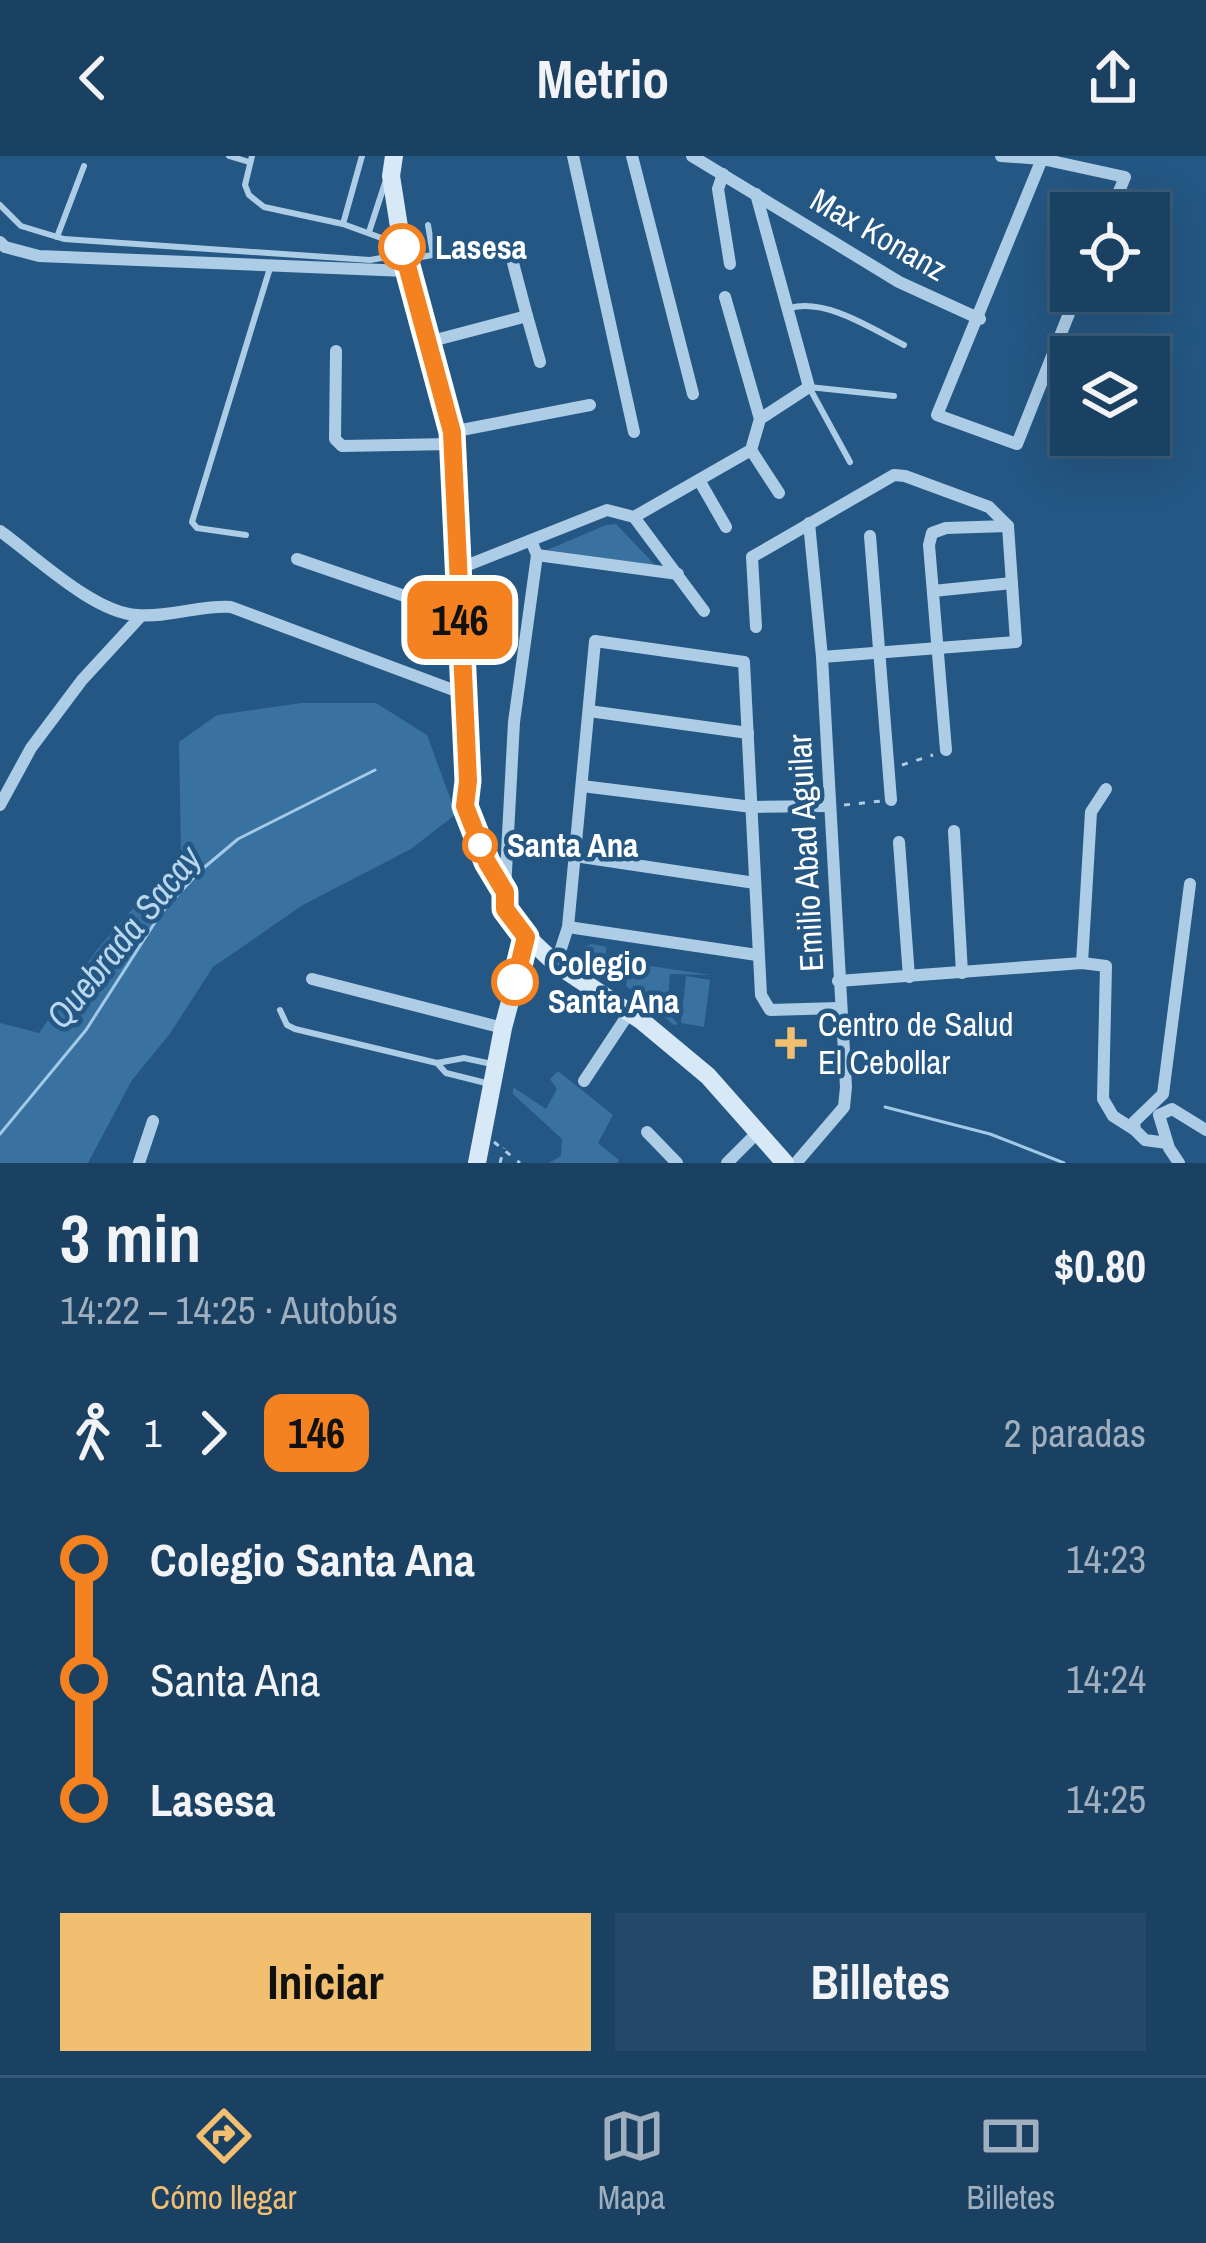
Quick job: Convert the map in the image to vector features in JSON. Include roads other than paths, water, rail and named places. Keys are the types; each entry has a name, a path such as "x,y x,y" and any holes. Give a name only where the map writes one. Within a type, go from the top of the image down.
{"street":[{"path":"573,156 634,432"},
{"path":"632,156 692,394"},
{"name":"Max Konanz","path":"692,156 899,282 980,319"},
{"path":"1001,156 1042,159 1125,177 1119,192"},
{"path":"1042,159 937,415 1017,445 1050,360"},
{"path":"393,166 404,257 451,438 465,806 487,862 505,892"},
{"path":"723,174 718,189 730,264"},
{"path":"756,194 809,387 760,419"},
{"path":"0,242 5,248 39,256 270,264 404,257"},
{"path":"512,259 540,362"},
{"path":"725,297 760,419 752,450 779,494"},
{"path":"428,342 526,316"},
{"path":"336,352 335,439 342,446 451,438 590,405"},
{"path":"634,517 752,450"},
{"path":"756,627 752,557 894,476 989,507 1008,526 1016,642 822,657"},
{"path":"699,480 726,527"},
{"path":"458,569 534,549 607,510 634,517 704,611"},
{"name":"Emilio Abad Aguilar","path":"796,1163 844,1107 846,1087 822,657 809,523"},
{"path":"946,750 929,545 932,532 1008,526"},
{"path":"0,531 119,613 140,616 231,607 464,694"},
{"path":"870,536 891,800"},
{"path":"534,549 677,574"},
{"path":"534,549 514,722 505,909 526,937 556,964 629,1012 708,1076 785,1163"},
{"path":"297,559 460,615"},
{"path":"933,591 1012,583"},
{"path":"0,805 31,748 82,680 140,616"},
{"path":"556,964 568,927 595,641 744,662 761,995 770,1010 839,1008"},
{"path":"589,711 748,734"},
{"path":"582,786 752,807 830,806"},
{"path":"1082,962 1091,812 1106,789"},
{"path":"954,831 962,973"},
{"path":"899,842 909,977"},
{"path":"575,856 755,884"},
{"path":"1135,1130 1138,1116 1163,1094 1190,884"},
{"path":"568,927 757,955"},
{"path":"476,1163 526,937"},
{"path":"838,981 1082,962 1106,966 1103,1099 1113,1116 1145,1140 1167,1143"},
{"path":"312,979 503,1028"},
{"path":"584,1081 629,1012"},
{"path":"1179,1163 1159,1118 1166,1109 1206,1130"},
{"path":"139,1163 153,1121"},
{"path":"647,1132 677,1163"},
{"path":"727,1163 757,1133"}],"lane":[{"path":"229,156 251,159 244,185 264,207 369,232 404,257"},
{"path":"343,224 362,156"},
{"path":"57,237 84,166"},
{"path":"369,232 393,166"},
{"path":"0,205 20,226 57,237 370,260 433,255 428,225"},
{"path":"246,535 197,528 192,522 270,264"},
{"path":"786,309 802,305 826,309 904,345"},
{"path":"809,387 894,396"},
{"path":"809,387 850,462"},
{"path":"280,1010 286,1024 295,1029 437,1064 464,1058 493,1074"},
{"path":"437,1064 446,1073 493,1074"}],"waterway":[{"name":"Quebrada Sacay","path":"0,1134 86,1030 161,913 200,871 238,839 375,770"},
{"path":"885,1107 990,1134 1064,1163"}],"place":[{"name":"Lasesa","path":"402,247"},
{"name":"Santa Ana","path":"480,845"},
{"name":"Colegio Santa Ana","path":"515,982"},
{"name":"Centro de Salud El Cebollar","path":"791,1043"}]}
